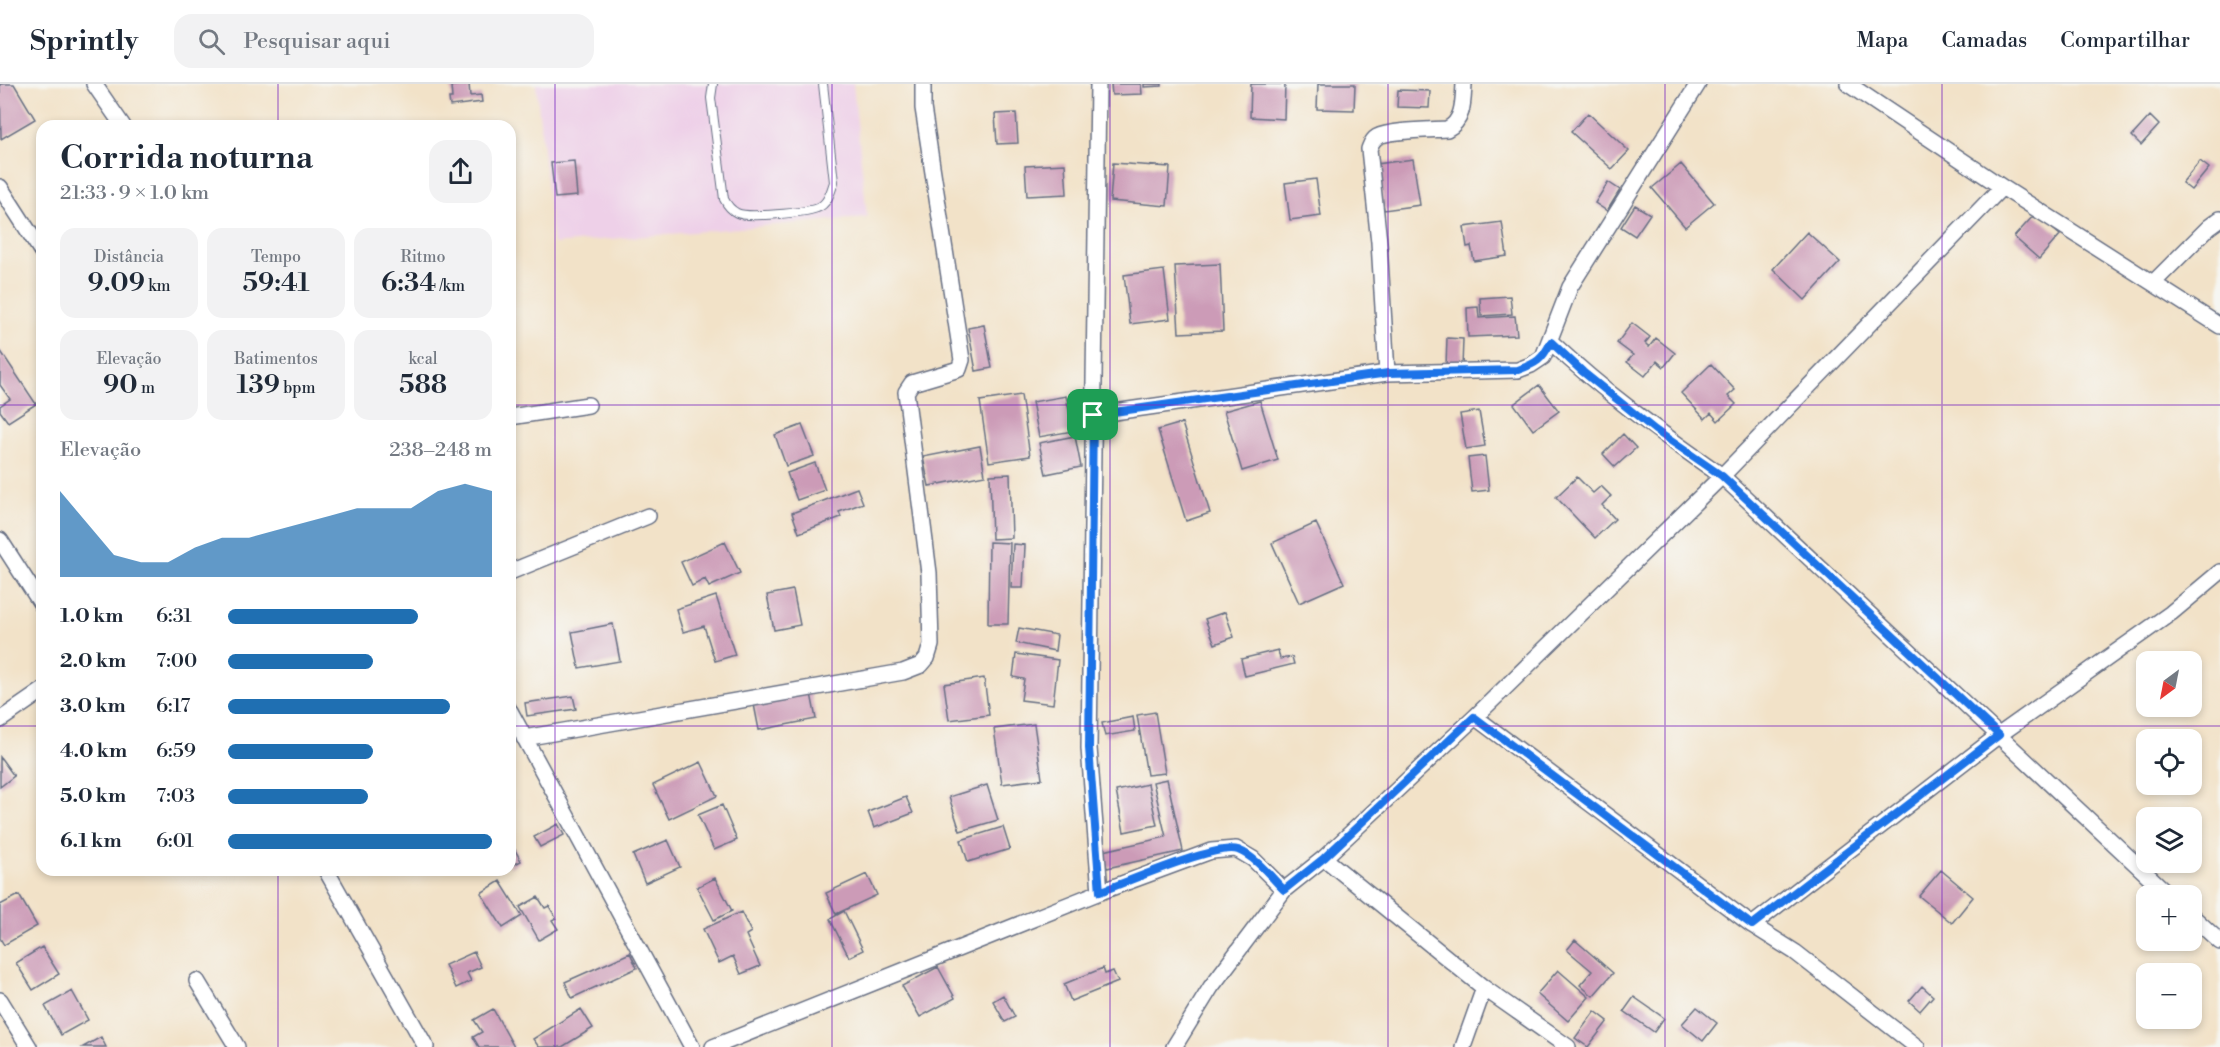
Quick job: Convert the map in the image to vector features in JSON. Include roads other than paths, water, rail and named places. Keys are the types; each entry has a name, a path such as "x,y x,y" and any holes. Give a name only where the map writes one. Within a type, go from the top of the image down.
{"street":[{"path":"94,84 119,120"},
{"path":"524,738 903,672 921,665 927,658 931,645 929,573 906,392 912,383 959,369 962,360 922,108 923,84"},
{"path":"1098,84 1089,748 1100,892"},
{"path":"1388,373 1379,243 1369,148 1371,141 1377,136 1447,129 1454,126 1463,103 1464,84"},
{"path":"1093,415 1388,373 1518,370 1531,365 1543,357 1551,342 1557,318 1570,287 1698,84"},
{"path":"1848,84 2002,187 2220,326"},
{"path":"0,187 36,243"},
{"path":"1174,1047 1211,987 1284,890 1324,858 1474,717 1722,476 2002,187"},
{"path":"2153,283 2209,227 2220,219"},
{"path":"1551,342 1583,372 1655,430 1722,476 2158,885"},
{"path":"516,416 588,405"},
{"path":"516,570 648,516"},
{"path":"0,540 36,596"},
{"path":"1752,925 1999,735 2171,613 2220,572"},
{"path":"0,720 36,694"},
{"path":"1474,717 1752,925 1795,952 1917,1047"},
{"path":"516,723 692,1047"},
{"path":"713,1047 1100,892 1211,852 1236,849 1253,860 1284,890"},
{"path":"1324,858 1484,988 1568,1047"},
{"path":"329,876 426,1047"},
{"path":"2202,925 2220,942"},
{"path":"197,981 237,1047"},
{"path":"1463,1047 1484,988"},
{"path":"0,1000 29,1047"}],"lane":[{"path":"713,84 711,98 724,199 729,208 749,216 817,208 830,195 834,182 823,84"}]}
